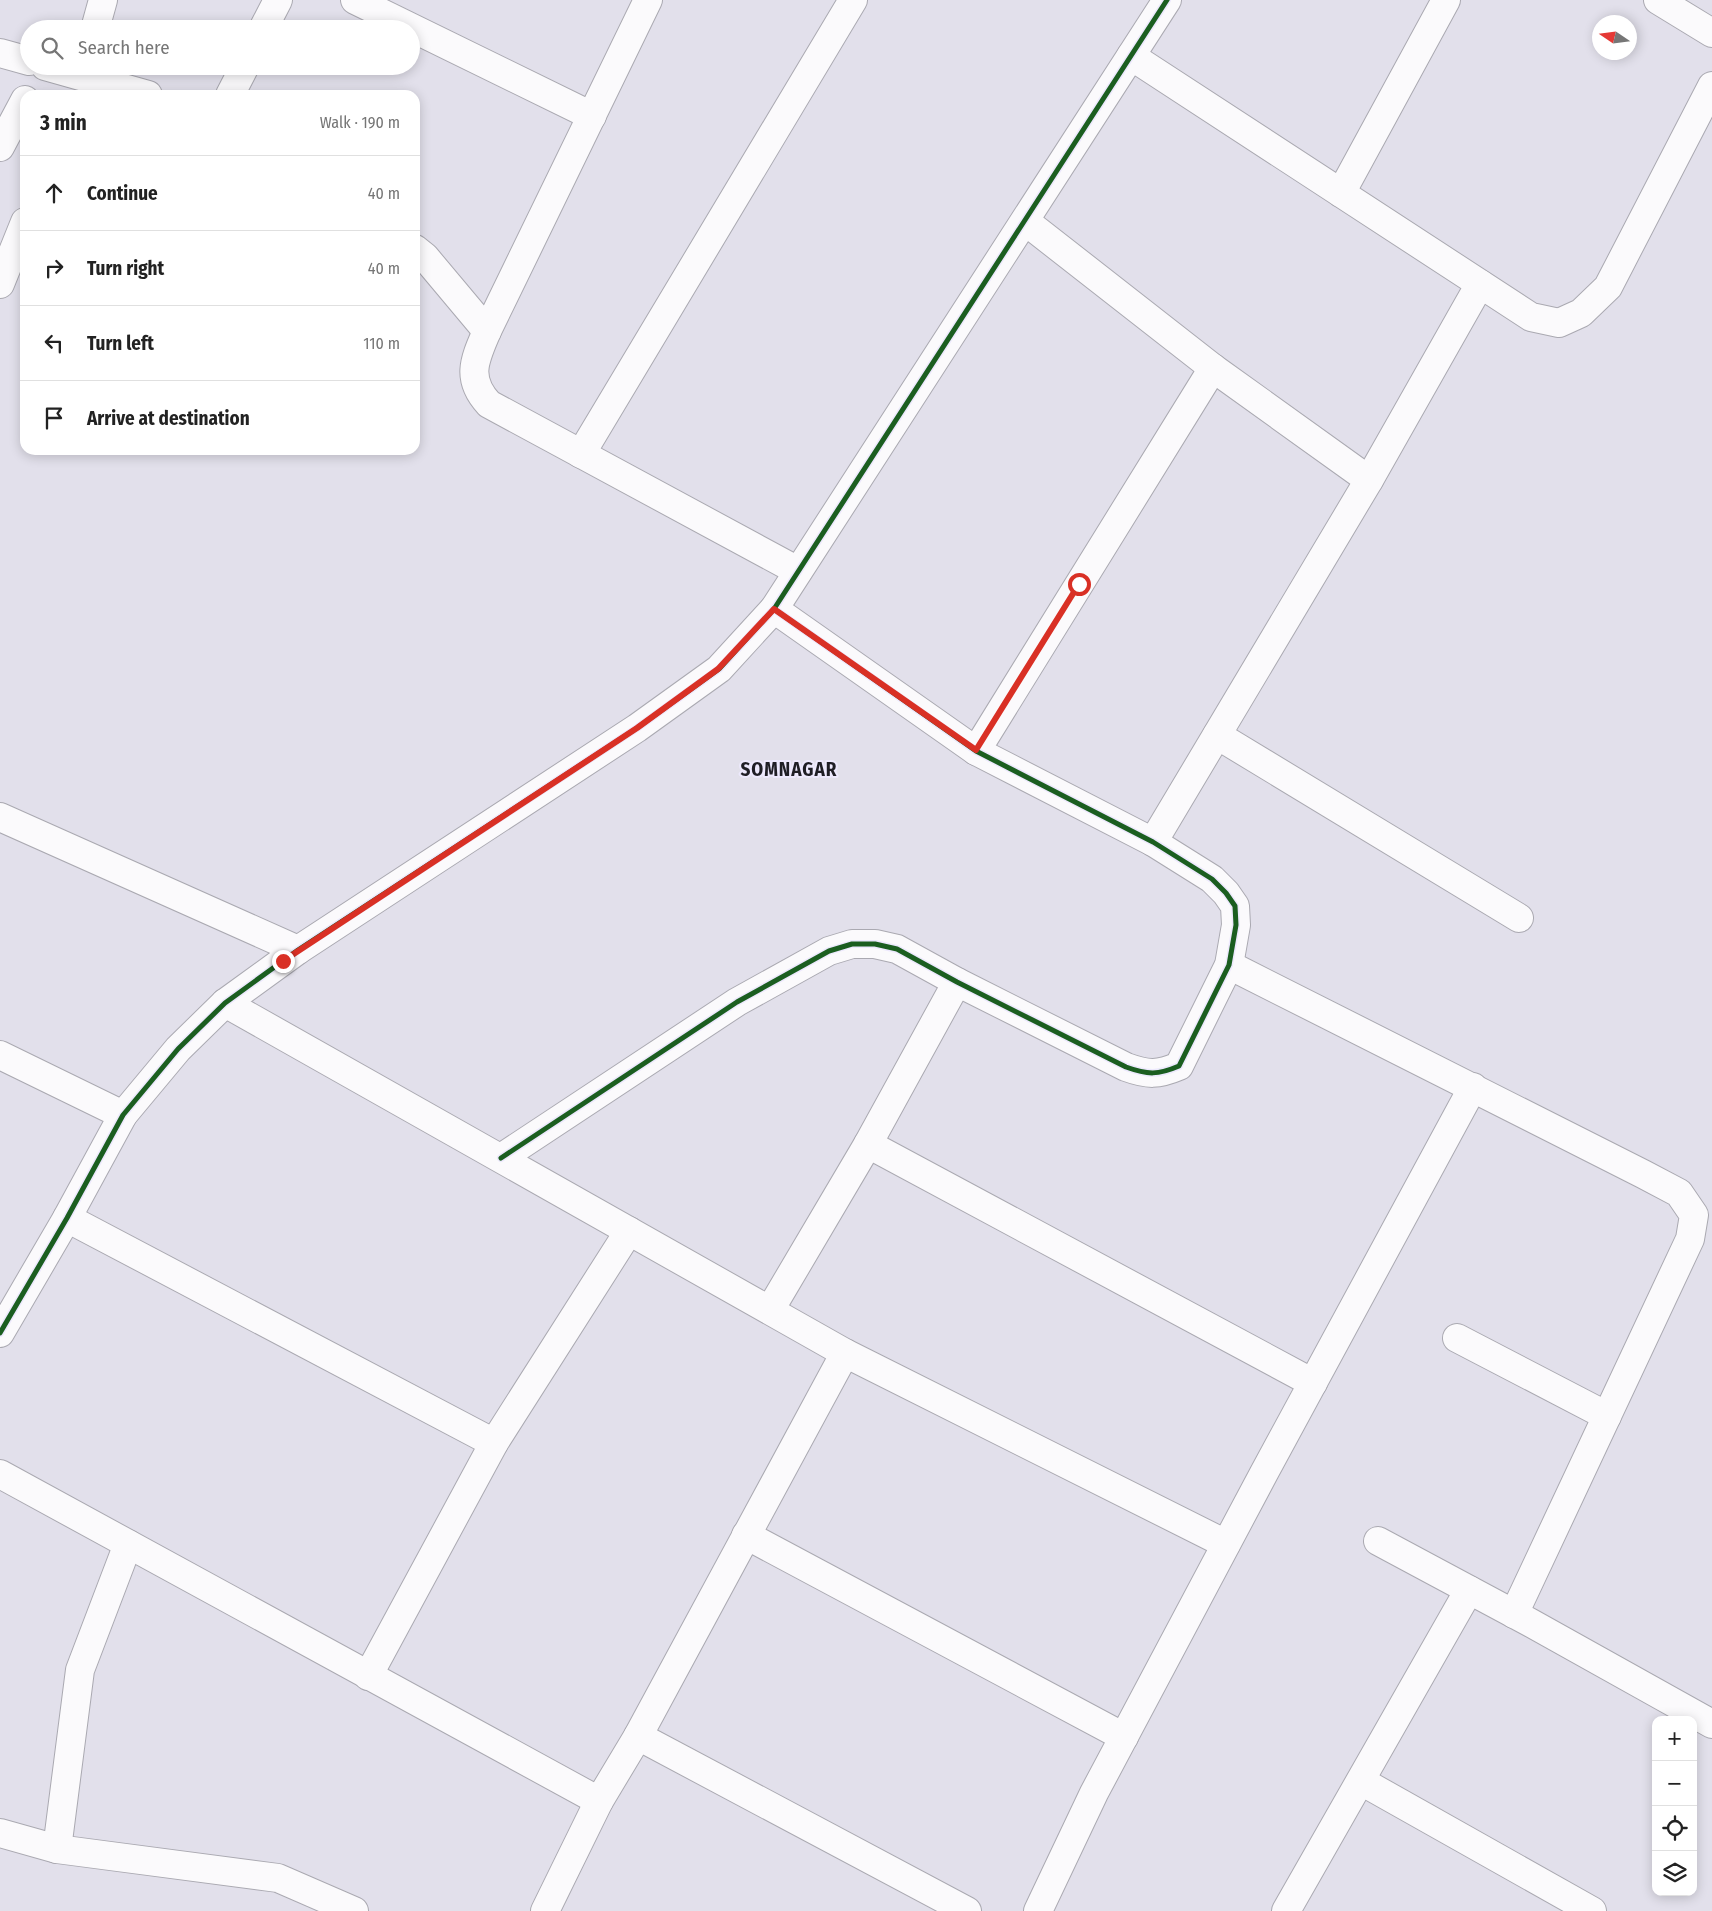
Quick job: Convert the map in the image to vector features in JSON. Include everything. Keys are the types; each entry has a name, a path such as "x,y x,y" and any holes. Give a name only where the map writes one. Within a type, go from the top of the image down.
{"street":[{"path":"97,20 103,0"},
{"path":"268,20 278,0"},
{"path":"355,0 396,20"},
{"path":"648,0 487,331 475,358 473,376 480,394 489,404 798,571"},
{"path":"581,454 853,0"},
{"path":"0,1332 67,1218 123,1115 178,1049 225,1003 298,950 637,728 718,669 774,609 1167,0"},
{"path":"1341,193 1446,0"},
{"path":"1658,0 1712,33"},
{"path":"420,32 592,116"},
{"path":"0,53 20,59"},
{"path":"1131,56 1531,317 1558,323 1581,313 1608,287 1712,86"},
{"path":"31,90 39,75"},
{"path":"67,75 80,80 125,90"},
{"path":"232,90 240,75"},
{"path":"0,147 20,109"},
{"path":"1025,221 1213,368 1369,480"},
{"path":"0,284 20,234"},
{"path":"420,253 487,331"},
{"path":"1153,842 1369,480 1480,284"},
{"path":"976,750 1213,368"},
{"path":"501,1158 736,1002 829,951 852,944 875,944 897,949 957,982 1126,1068 1145,1074 1163,1073 1179,1066 1229,965 1236,925 1235,906 1226,893 1212,879 1153,842 976,750 774,609"},
{"path":"1217,735 1518,918"},
{"path":"0,817 298,950"},
{"path":"1229,965 1679,1193 1694,1215 1690,1239 1514,1614"},
{"path":"770,1310 868,1144 957,982"},
{"path":"225,1003 845,1352 1226,1544"},
{"path":"0,1054 123,1115"},
{"path":"1038,1911 1094,1793 1312,1383 1473,1087"},
{"path":"868,1144 1312,1383"},
{"path":"67,1218 494,1442"},
{"path":"368,1676 494,1442 629,1231"},
{"path":"1457,1338 1607,1416"},
{"path":"545,1911 599,1801 638,1736 845,1352"},
{"path":"0,1474 599,1801"},
{"path":"746,1535 1124,1737"},
{"path":"1378,1541 1710,1716"},
{"path":"57,1849 80,1670 128,1544"},
{"path":"1286,1911 1469,1590"},
{"path":"638,1736 967,1911"},
{"path":"1361,1781 1592,1911"},
{"path":"0,1833 57,1849 278,1878 354,1911"}],"cycle path":[{"path":"0,1333 67,1218 123,1115 178,1049 225,1003 298,950 637,728 719,669 774,609 1167,0"},
{"path":"501,1158 737,1002 829,951 852,944 875,944 897,949 957,982 1126,1067 1153,1073 1179,1066 1229,965 1236,925 1235,906 1226,893 1212,879 1153,842 976,751 774,609"}],"district":[{"name":"SOMNAGAR","path":"789,769"}],"route":[{"path":"283,961 637,728 718,669 774,609 976,750 1079,584"}]}
